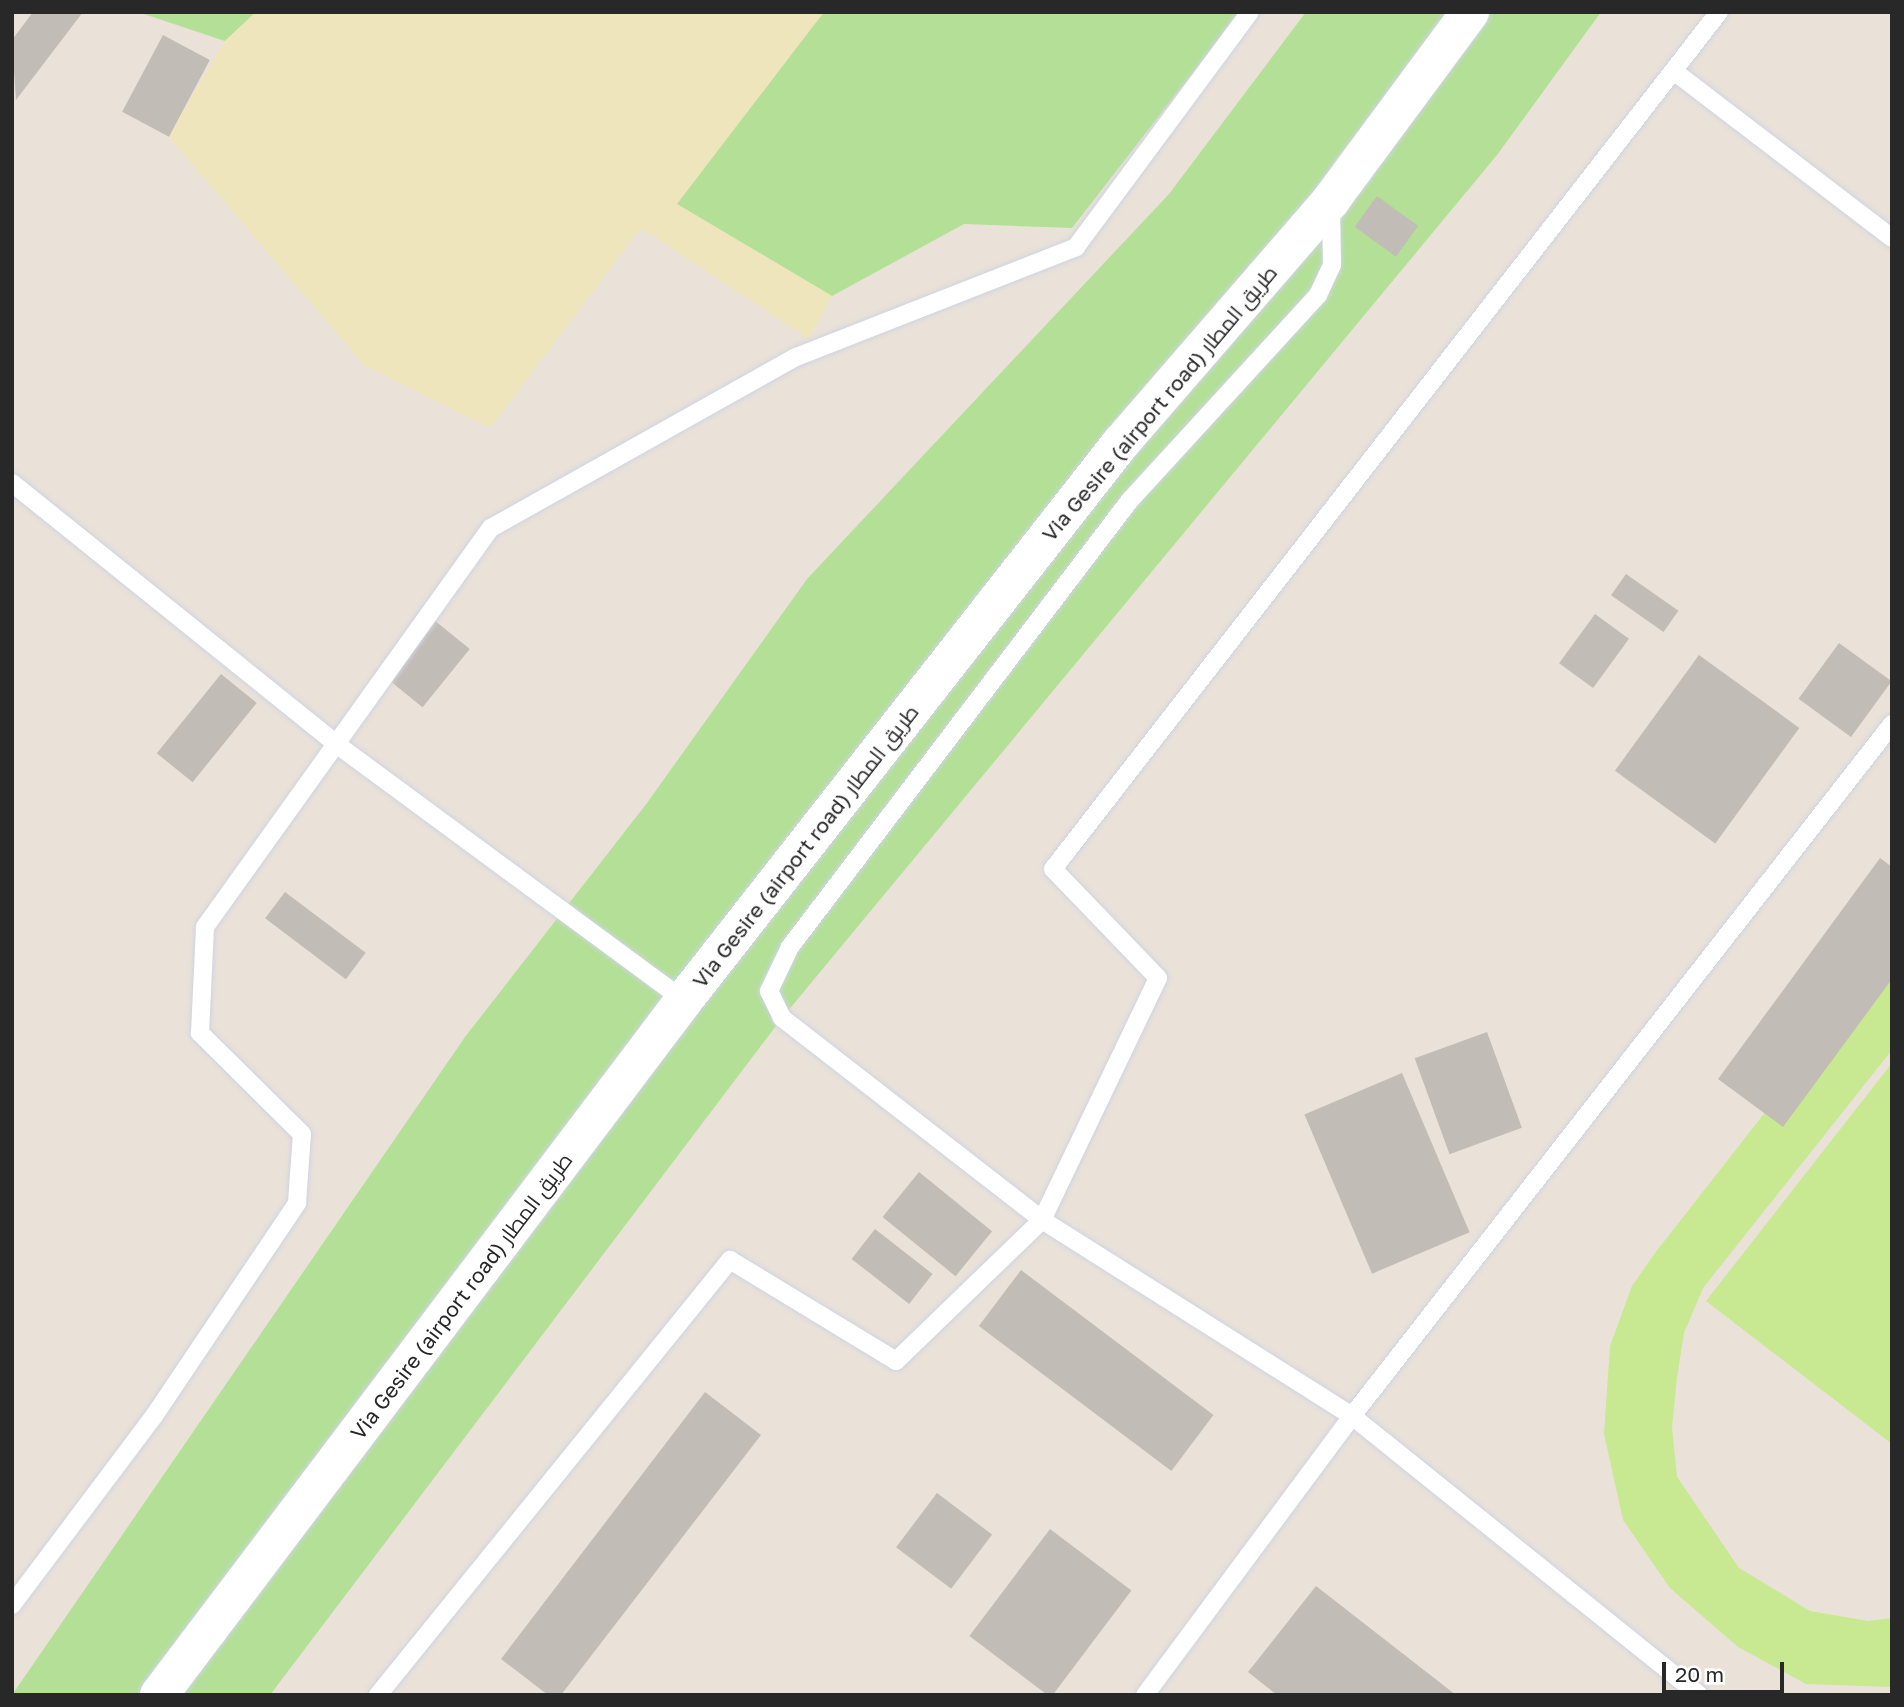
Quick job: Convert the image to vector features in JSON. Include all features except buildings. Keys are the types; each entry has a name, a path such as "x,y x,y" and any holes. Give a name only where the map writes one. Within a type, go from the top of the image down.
{"main road":[{"name":"Via Gesire (airport road) طريق المطار","path":"159,1695 684,1000 1120,444 1331,200 1470,12"}],"lane":[{"path":"12,1605 154,1416 297,1203 302,1135 200,1033 205,927 491,528 796,357 1076,247 1250,12"},
{"path":"378,1695 730,1260 896,1361 1042,1220 1158,978 1053,869 1719,12"},
{"path":"1675,72 1892,238"},
{"path":"1331,200 1332,265 1318,295 1130,500 790,947 769,991 782,1018 1042,1220 1352,1416 1699,1695"},
{"path":"12,483 335,743 684,1000"},
{"path":"1145,1695 1352,1416 1892,724"}],"green space":[{"path":"138,12 256,12 225,41"},
{"path":"824,12 1240,12 1072,228 964,224 832,296 668,199"},
{"path":"1306,12 1601,12 1497,155 782,1018 270,1695 12,1695 465,1037 647,803 807,579 1169,194"},
{"path":"1892,950 1892,1050 1703,1288 1684,1333 1677,1377 1672,1427 1677,1477 1739,1568 1810,1611 1868,1621 1892,1618 1892,1687 1806,1684 1738,1647 1670,1588 1623,1520 1604,1434 1610,1346 1632,1286 1655,1253"},
{"path":"1892,1063 1892,1444 1706,1301"}],"sand":[{"path":"256,12 824,12 677,204 832,296 809,339 641,228 490,428 364,365 168,136 225,41"}]}
